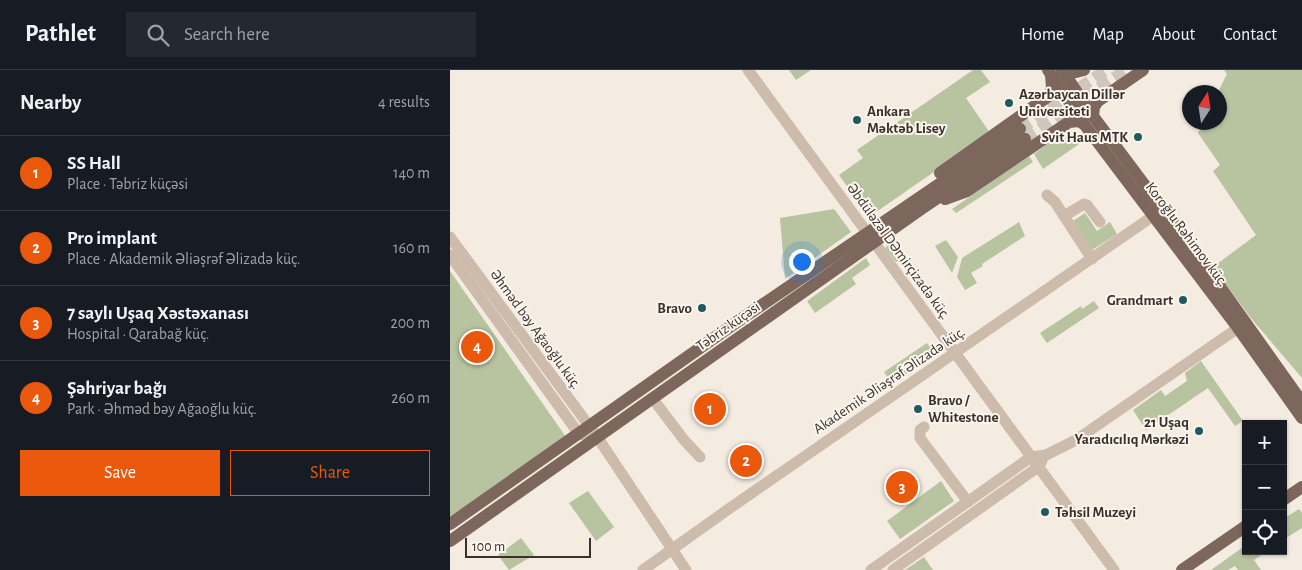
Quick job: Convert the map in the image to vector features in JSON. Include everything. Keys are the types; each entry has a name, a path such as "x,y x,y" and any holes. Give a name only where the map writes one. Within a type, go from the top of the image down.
{"main road":[{"path":"920,203 937,176 1050,95 1056,72 1072,73 1084,70"},
{"path":"920,203 968,191 1069,122 1089,120 1098,101 1143,70"},
{"name":"Koroğlu Rəhimov küç.","path":"1056,72 1153,216 1238,328 1302,418"},
{"name":"Koroğlu Rəhimov küç.","path":"1089,120 1206,267 1302,402"},
{"name":"Təbriz küçəsi","path":"450,542 652,399 872,237 1022,134"},
{"name":"Təbriz küçəsi","path":"450,524 734,324 872,237"},
{"path":"1287,497 1302,487"},
{"path":"1182,570 1242,529"},
{"path":"1194,570 1205,553"}],"street":[{"name":"Əbdüləzəl DƏmirçizadə küç.","path":"748,70 1114,570"},
{"path":"1047,196 1055,202 1092,259"},
{"path":"1064,216 1084,204 1087,205 1100,222"},
{"name":"Akademik Əliəşrəf Əlizadə küç.","path":"643,570 1153,216"},
{"name":"Əhməd bəy Ağaoğlu küç.","path":"450,237 584,430"},
{"name":"Əhməd bəy Ağaoğlu küç.","path":"450,255 584,430 598,438 686,570"},
{"path":"871,570 1031,457 1046,456 1076,440 1238,328"},
{"path":"652,399 700,457"},
{"path":"924,427 920,430 920,438 968,502"},
{"path":"893,570 1038,467 1046,456"}],"green space":[{"path":"789,70 811,70 796,80"},
{"path":"973,70 981,70 990,82 966,98 990,133 869,217 839,175 863,158 857,150"},
{"path":"1224,70 1302,70 1302,378 1250,317 1213,267 1256,235 1213,171 1220,165 1198,133 1200,130 1227,130 1227,85 1222,85 1227,74"},
{"path":"1067,133 1075,134 1082,142 1043,169 1034,154 1057,137"},
{"path":"1029,156 1033,162 956,213 952,209"},
{"path":"834,209 851,232 785,279 780,218"},
{"path":"1085,213 1097,231 1110,222 1117,234 1092,250 1073,221"},
{"path":"1019,222 1025,236 971,273 977,283 965,290 957,277 962,258"},
{"path":"946,240 958,257 952,273 935,246"},
{"path":"890,244 901,259 896,262 885,248"},
{"path":"866,258 870,265 852,278 856,284 815,313 807,301"},
{"path":"450,271 566,437 450,517"},
{"path":"1094,301 1099,308 1047,343 1040,333 1081,306 1082,309"},
{"path":"927,343 935,354 892,384 884,372"},
{"path":"1201,361 1242,422 1235,426 1208,388 1146,430 1133,410 1161,390 1165,396 1187,381 1185,373"},
{"path":"941,481 954,501 900,539 887,521"},
{"path":"588,491 614,527 596,541 569,503"},
{"path":"1299,509 1302,513 1302,528 1287,537 1287,516"},
{"path":"521,538 534,555 509,570 498,555"},
{"path":"1242,548 1242,555 1261,555 1254,560 1261,570 1238,570 1235,566 1228,570 1211,570"},
{"path":"924,557 933,570 905,570"}],"tunnel":[{"path":"1020,129 1106,70"},
{"path":"1025,139 1126,70"}],"place":[{"name":"Azərbaycan Dillər Universiteti","path":"1009,103"},
{"name":"Ankara Məktəb Lisey","path":"857,120"},
{"name":"Svit Haus MTK","path":"1138,137"},
{"name":"Grandmart","path":"1183,300"},
{"name":"Bravo","path":"702,308"},
{"name":"Şəhriyar bağı","path":"477,347"},
{"name":"SS Hall","path":"710,409"},
{"name":"Bravo / Whitestone","path":"918,409"},
{"name":"21 Uşaq Yaradıcılıq Mərkəzi","path":"1199,431"},
{"name":"Pro implant","path":"746,461"},
{"name":"7 saylı Uşaq Xəstəxanası","path":"902,487"},
{"name":"Təhsil Muzeyi","path":"1045,512"}]}
